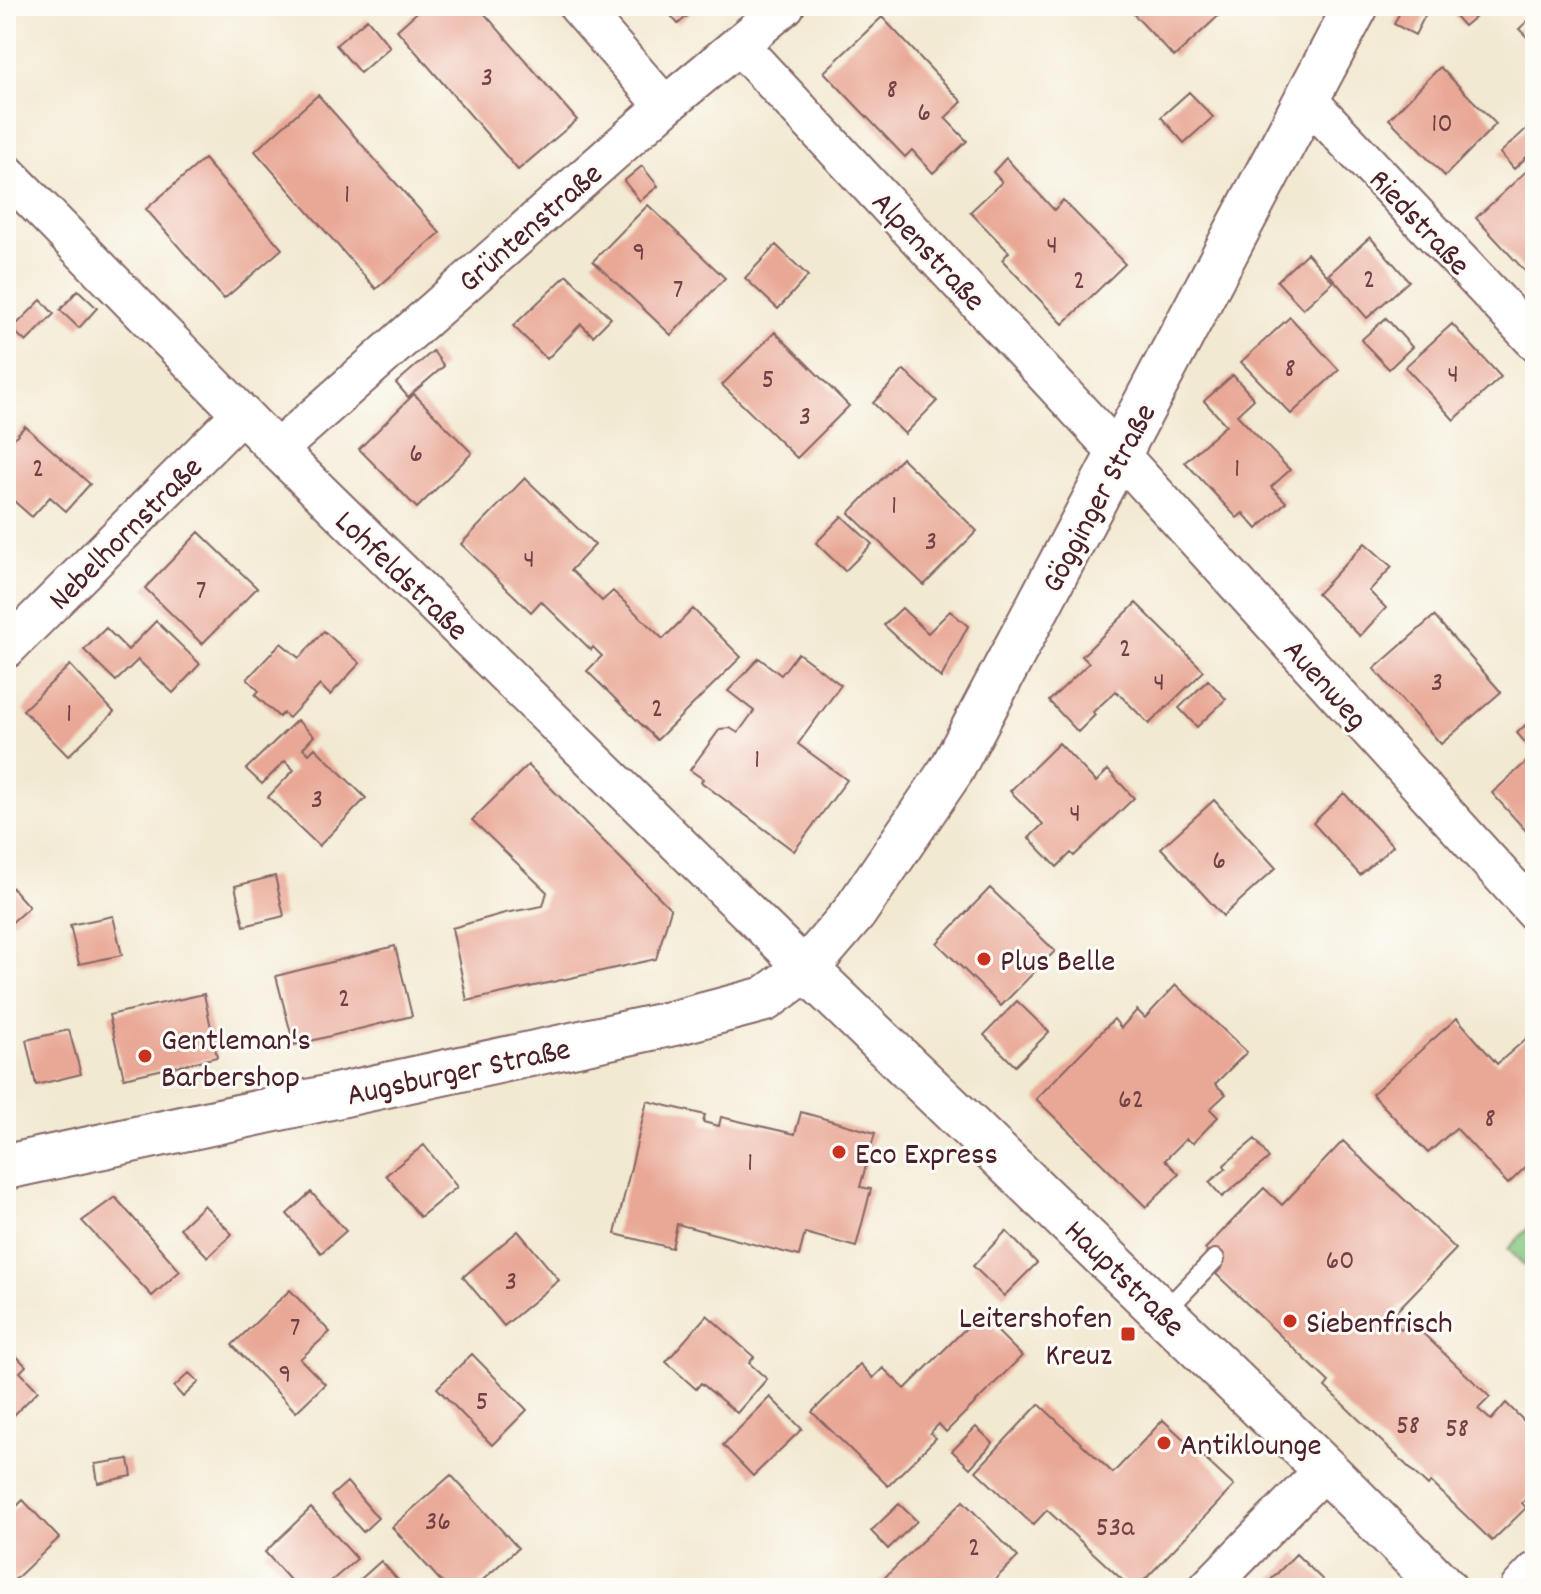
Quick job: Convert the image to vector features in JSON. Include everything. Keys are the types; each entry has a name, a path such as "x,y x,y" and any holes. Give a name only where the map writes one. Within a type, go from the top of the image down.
{"street":[{"path":"578,6 665,106"},
{"name":"Grüntenstraße","path":"277,450 665,106 785,6"},
{"name":"Gögginger Straße","path":"806,969 854,913 952,769 1356,6"},
{"name":"Alpenstraße","path":"739,45 1120,455"},
{"name":"Riedstraße","path":"1308,100 1535,341"},
{"name":"Lohfeldstraße","path":"6,173 277,450 806,969"},
{"name":"Nebelhornstraße","path":"6,649 241,414"},
{"name":"Auenweg","path":"1120,455 1535,912"},
{"name":"Augsburger Straße","path":"6,1167 674,1023 765,999 806,969"},
{"name":"Hauptstraße","path":"806,969 1325,1469 1444,1588"},
{"path":"1208,1588 1325,1469"},
{"path":"1520,1588 1535,1572"}],"lane":[{"path":"1163,1313 1215,1259"}],"green space":[{"path":"1535,1221 1535,1276 1508,1249"}],"building":[{"path":"424,6 478,6 577,120 518,170 397,30"},
{"path":"663,6 699,6 678,24"},
{"path":"1126,6 1225,6 1227,8 1174,57"},
{"path":"1403,6 1430,6 1415,35 1394,24"},
{"path":"1446,6 1488,6 1464,26"},
{"path":"1535,14 1535,41 1533,43 1519,29"},
{"path":"882,17 962,102 945,118 967,141 933,173 912,150 905,157 824,72"},
{"path":"367,19 390,47 360,73 336,45"},
{"path":"1440,67 1496,124 1445,176 1389,119"},
{"path":"1189,92 1213,117 1184,143 1161,117"},
{"path":"318,95 440,233 376,289 255,151"},
{"path":"1535,121 1535,149 1514,169 1500,153"},
{"path":"1006,158 1054,210 1063,200 1125,264 1063,324 1002,260 1009,252 970,212 1002,182 993,172"},
{"path":"204,159 282,249 224,299 146,209"},
{"path":"1535,163 1535,282 1476,218"},
{"path":"642,166 658,186 640,201 624,181"},
{"path":"648,205 725,278 671,335 593,261"},
{"path":"1370,237 1409,281 1367,318 1329,274"},
{"path":"776,245 808,276 778,309 745,278"},
{"path":"1307,253 1333,282 1303,309 1277,281"},
{"path":"567,275 611,318 593,336 581,324 547,359 513,326"},
{"path":"78,290 97,308 79,328 60,310"},
{"path":"41,300 54,314 26,342 12,329"},
{"path":"1290,317 1339,370 1291,414 1241,362"},
{"path":"1386,318 1412,347 1389,369 1361,340"},
{"path":"1452,324 1501,377 1454,420 1405,367"},
{"path":"775,332 849,406 797,458 722,385"},
{"path":"433,351 444,366 408,397 396,383"},
{"path":"904,370 937,401 905,434 873,403"},
{"path":"1233,375 1254,399 1237,415 1290,470 1271,487 1286,502 1257,529 1243,513 1237,518 1185,462 1226,425 1204,401"},
{"path":"414,394 472,453 417,508 359,449"},
{"path":"25,426 90,484 66,511 50,497 32,517 6,494 6,447"},
{"path":"902,458 977,531 924,585 849,513"},
{"path":"525,478 595,545 571,570 602,601 613,591 663,639 693,609 741,657 657,740 587,671 602,656 593,647 591,650 541,601 531,612 461,544"},
{"path":"842,516 872,544 845,571 816,543"},
{"path":"199,532 257,588 202,644 145,588"},
{"path":"1365,543 1392,567 1369,591 1386,608 1360,636 1317,594"},
{"path":"1136,603 1204,671 1149,724 1116,691 1093,712 1095,715 1078,732 1049,701 1089,663 1082,656"},
{"path":"902,608 928,633 950,611 968,626 941,678 884,625"},
{"path":"1434,616 1501,692 1441,744 1374,669"},
{"path":"156,621 200,664 173,693 138,660 116,681 84,650 106,628 128,650"},
{"path":"324,631 360,663 330,695 320,685 289,718 283,713 279,717 255,695 259,691 247,679 281,643 299,658"},
{"path":"798,653 841,685 798,744 847,780 794,851 701,782 703,779 690,770 720,729 730,728 738,733 754,711 728,691 759,658 781,675"},
{"path":"70,665 114,712 68,756 23,710"},
{"path":"1208,680 1226,699 1197,727 1179,708"},
{"path":"1535,716 1535,754 1517,733"},
{"path":"297,720 314,736 303,748 309,754 315,748 366,798 319,846 268,797 294,770 285,761 262,784 246,769"},
{"path":"1059,743 1096,782 1108,770 1134,798 1074,856 1071,853 1057,867 1029,838 1043,824 1010,791"},
{"path":"1535,754 1535,841 1492,793"},
{"path":"528,765 671,909 656,959 467,1001 452,928 543,906 547,892 472,820"},
{"path":"1344,793 1393,846 1360,875 1313,823"},
{"path":"1214,800 1276,868 1223,916 1161,848"},
{"path":"275,876 284,916 244,926 235,886"},
{"path":"6,881 29,907 10,924 6,919"},
{"path":"990,888 1055,951 1001,1006 937,943"},
{"path":"113,916 122,955 79,964 70,925"},
{"path":"395,946 412,1016 294,1045 276,976"},
{"path":"1176,985 1247,1052 1215,1084 1226,1094 1210,1109 1218,1117 1193,1143 1186,1139 1165,1160 1179,1174 1146,1207 1036,1099 1114,1019 1121,1028 1137,1010 1145,1018"},
{"path":"204,994 217,1057 124,1078 109,1015"},
{"path":"1017,1001 1049,1032 1015,1066 984,1035"},
{"path":"1457,1018 1497,1064 1535,1031 1535,1158 1508,1184 1456,1128 1428,1153 1372,1094"},
{"path":"69,1030 81,1074 36,1085 26,1040"},
{"path":"647,1101 705,1115 703,1122 719,1126 721,1117 795,1134 801,1112 875,1133 860,1187 871,1189 856,1247 805,1233 799,1256 677,1224 672,1248 615,1234"},
{"path":"1255,1139 1269,1158 1222,1197 1209,1182"},
{"path":"1343,1141 1456,1249 1389,1319 1401,1329 1410,1321 1490,1397 1478,1409 1491,1420 1506,1403 1535,1432 1535,1490 1522,1503 1526,1508 1492,1541 1431,1482 1428,1486 1325,1387 1329,1382 1216,1274 1223,1266 1205,1249 1264,1188 1282,1205"},
{"path":"424,1145 457,1187 420,1217 386,1175"},
{"path":"311,1192 346,1231 321,1253 287,1214"},
{"path":"115,1197 180,1271 152,1296 82,1221"},
{"path":"204,1205 232,1234 208,1257 180,1228"},
{"path":"518,1231 559,1280 504,1326 463,1277"},
{"path":"1006,1231 1037,1263 1004,1296 973,1266"},
{"path":"290,1290 330,1332 300,1359 325,1384 296,1412 232,1345"},
{"path":"980,1314 1022,1356 946,1432 939,1424 930,1433 936,1438 888,1486 812,1412 860,1364 873,1378 883,1368 905,1389"},
{"path":"707,1315 754,1357 749,1363 767,1379 737,1413 701,1383 696,1389 666,1362"},
{"path":"6,1345 26,1366 20,1372 38,1391 6,1423"},
{"path":"472,1354 527,1410 492,1445 437,1388"},
{"path":"189,1373 199,1382 183,1397 174,1387"},
{"path":"770,1397 802,1429 753,1476 723,1445"},
{"path":"1039,1404 1113,1473 1163,1420 1234,1486 1137,1588 1131,1588 1047,1510 1033,1525 976,1471"},
{"path":"976,1427 993,1443 970,1468 952,1451"},
{"path":"129,1459 132,1476 98,1483 95,1464"},
{"path":"451,1475 518,1548 474,1588 447,1588 392,1527"},
{"path":"347,1482 378,1518 363,1532 331,1496"},
{"path":"23,1500 59,1538 6,1588 6,1517"},
{"path":"963,1501 1018,1557 986,1588 874,1588"},
{"path":"899,1504 917,1521 888,1549 871,1531"},
{"path":"311,1508 357,1559 323,1588 297,1588 265,1552"},
{"path":"1296,1554 1331,1588 1263,1588"},
{"path":"381,1561 405,1588 357,1588 354,1585"}],"place":[{"name":"Plus Belle","path":"984,959"},
{"name":"Gentleman's Barbershop","path":"145,1056"},
{"name":"Eco Express","path":"839,1152"},
{"name":"Siebenfrisch","path":"1290,1321"},
{"name":"Leitershofen Kreuz","path":"1128,1334"},
{"name":"Antiklounge","path":"1164,1443"}]}
